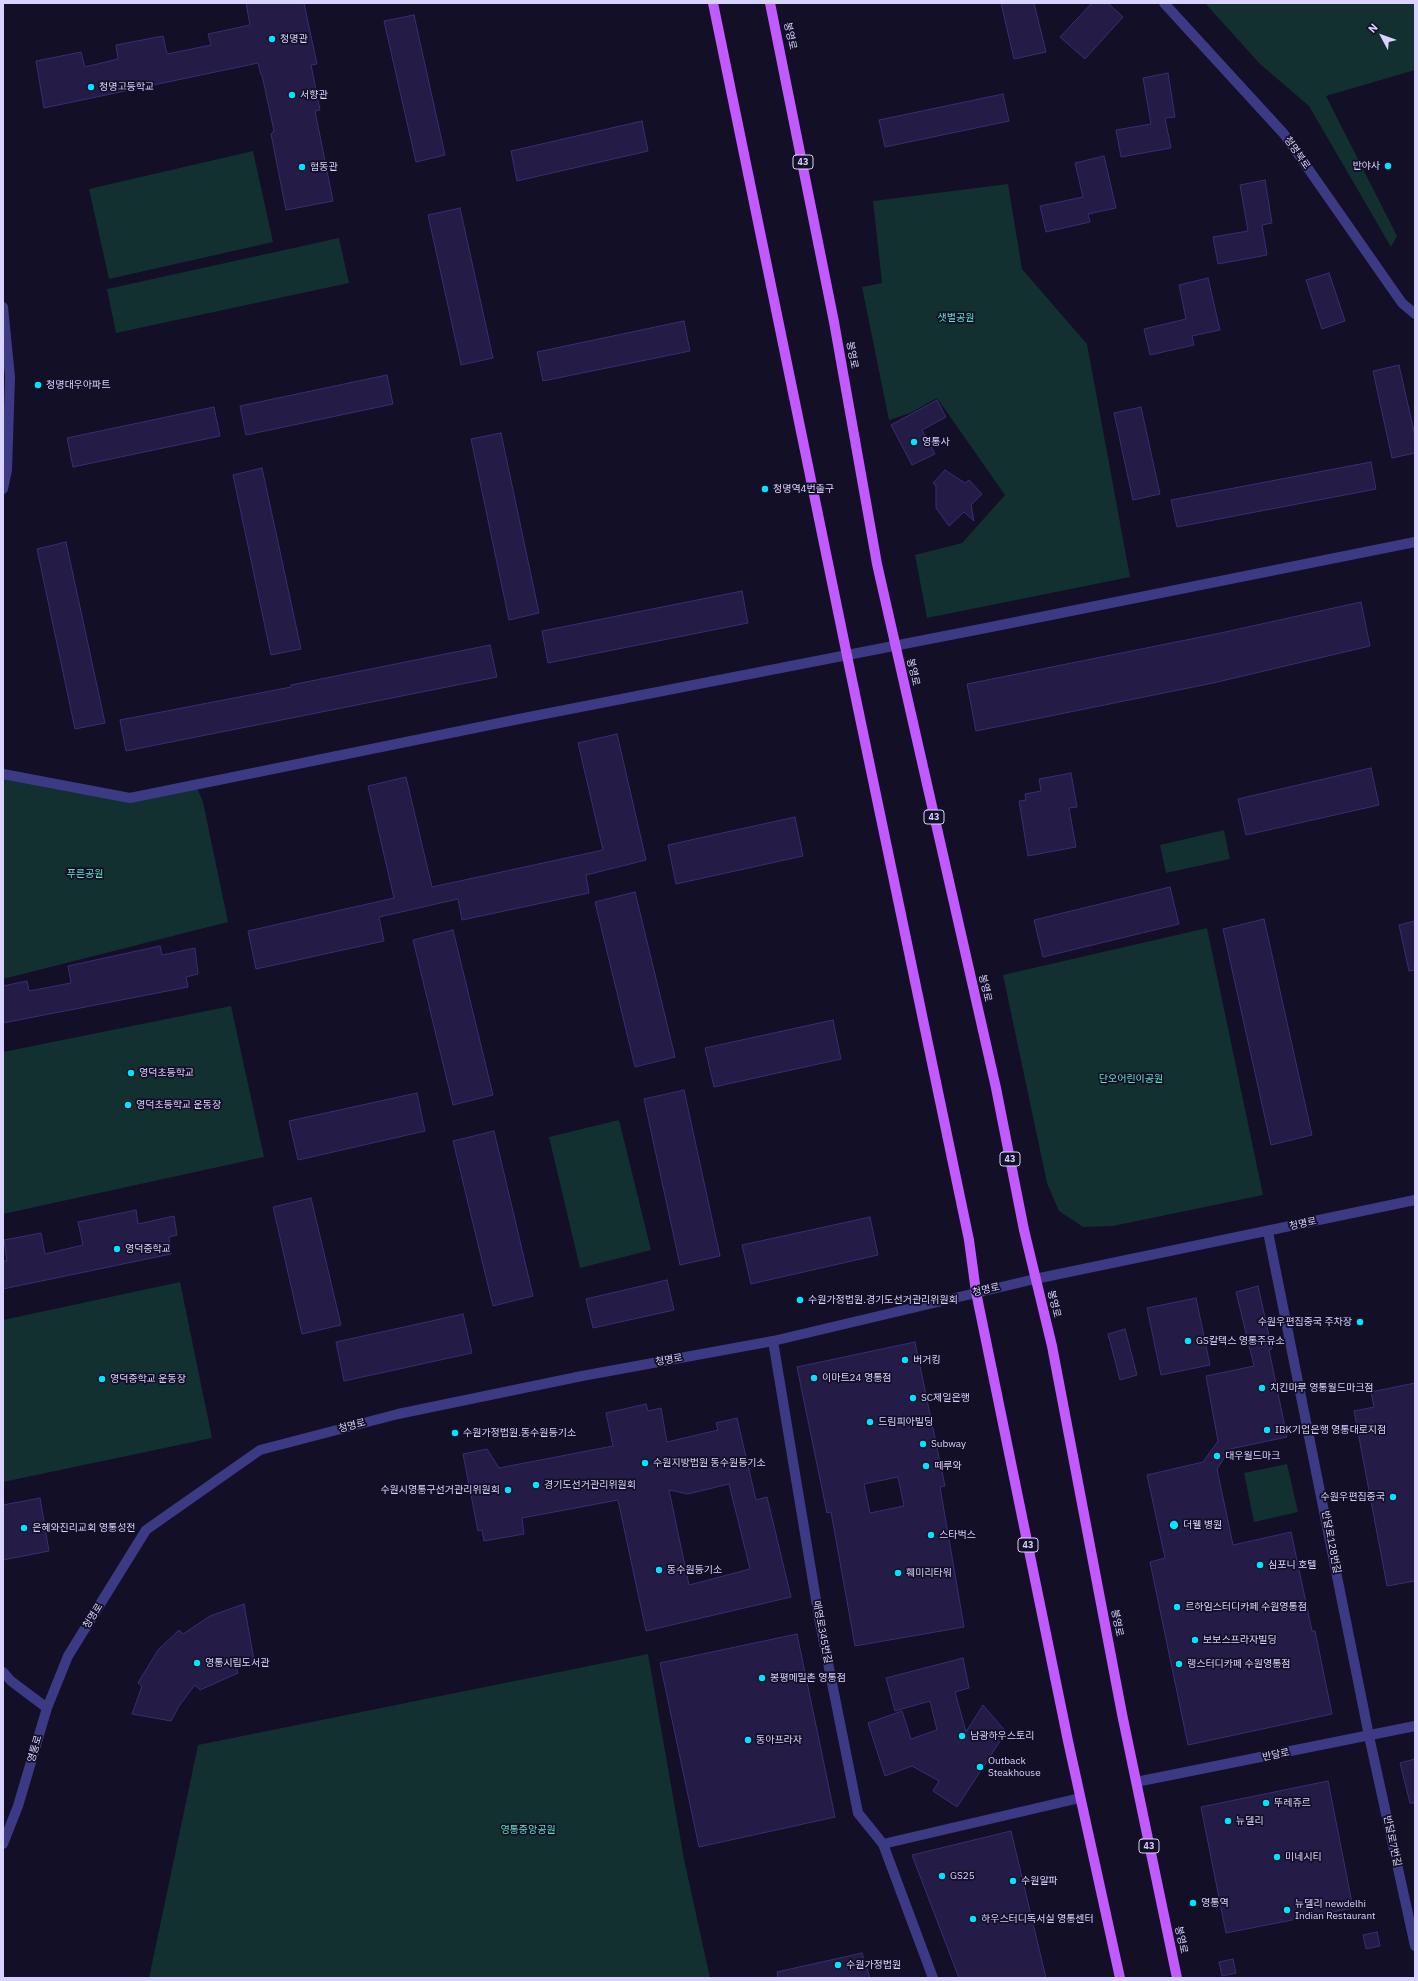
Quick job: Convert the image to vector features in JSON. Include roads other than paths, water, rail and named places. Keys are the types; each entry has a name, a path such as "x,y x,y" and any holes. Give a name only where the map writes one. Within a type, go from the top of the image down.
{"main road":[{"name":"43","path":"713,3 851,675 968,1233 976,1292 1080,1798 1120,1978"},
{"name":"봉영로","path":"770,3 834,322 877,564 996,1088 1035,1279 1052,1346 1136,1782 1177,1978"}],"street":[{"name":"청명북로","path":"1164,3 1284,134 1402,303 1415,314"},
{"path":"3,307 10,377 7,470 3,489"},
{"path":"3,774 130,798 1415,542"},
{"name":"청명로","path":"47,1708 68,1656 146,1530 260,1450 398,1414 582,1376 772,1341 1035,1279 1268,1232 1415,1200"},
{"name":"반달로128번길","path":"1268,1232 1369,1736"},
{"name":"매영로345번길","path":"772,1341 819,1618 858,1813 883,1844 933,1978"},
{"path":"3,1672 11,1681 47,1708"},
{"name":"영통로","path":"3,1844 18,1806 47,1708"},
{"name":"반달로","path":"1136,1782 1415,1726"},
{"name":"반달로7번길","path":"1369,1736 1415,1946"},
{"path":"883,1844 1080,1798"}],"place":[{"name":"청명관","path":"272,39"},
{"name":"청명고등학교","path":"91,87"},
{"name":"서향관","path":"292,95"},
{"name":"반야사","path":"1388,166"},
{"name":"협동관","path":"302,167"},
{"name":"청명대우아파트","path":"38,385"},
{"name":"영통사","path":"914,442"},
{"name":"청명역4번출구","path":"765,489"},
{"name":"영덕초등학교","path":"131,1073"},
{"name":"영덕초등학교 운동장","path":"128,1105"},
{"name":"영덕중학교","path":"117,1249"},
{"name":"수원가정법원.경기도선거관리위원회","path":"800,1300"},
{"name":"수원우편집중국 주차장","path":"1360,1322"},
{"name":"GS칼텍스 영통주유소","path":"1188,1341"},
{"name":"버거킹","path":"905,1360"},
{"name":"이마트24 영통점","path":"814,1378"},
{"name":"영덕중학교 운동장","path":"102,1379"},
{"name":"치킨마루 영통월드마크점","path":"1262,1388"},
{"name":"SC제일은행","path":"913,1398"},
{"name":"드림피아빌딩","path":"870,1422"},
{"name":"IBK기업은행 영통대로지점","path":"1267,1430"},
{"name":"수원가정법원.동수원등기소","path":"455,1433"},
{"name":"Subway","path":"923,1444"},
{"name":"대우월드마크","path":"1217,1456"},
{"name":"수원지방법원 동수원등기소","path":"645,1463"},
{"name":"떼루와","path":"926,1466"},
{"name":"경기도선거관리위원회","path":"536,1485"},
{"name":"수원시영통구선거관리위원회","path":"508,1490"},
{"name":"수원우편집중국","path":"1393,1497"},
{"name":"더웰 병원","path":"1174,1525"},
{"name":"은혜와진리교회 영통성전","path":"24,1528"},
{"name":"스타벅스","path":"931,1535"},
{"name":"심포니 호텔","path":"1260,1565"},
{"name":"동수원등기소","path":"659,1570"},
{"name":"훼미리타워","path":"898,1573"},
{"name":"르하임스터디카페 수원영통점","path":"1177,1607"},
{"name":"보보스프라자빌딩","path":"1195,1640"},
{"name":"영통시립도서관","path":"197,1663"},
{"name":"랭스터디카페 수원영통점","path":"1179,1664"},
{"name":"봉평메밀촌 영통점","path":"762,1678"},
{"name":"남광하우스토리","path":"962,1736"},
{"name":"동아프라자","path":"748,1740"},
{"name":"Outback Steakhouse","path":"980,1767"},
{"name":"뚜레쥬르","path":"1266,1803"},
{"name":"뉴델리","path":"1228,1821"},
{"name":"미네시티","path":"1277,1857"},
{"name":"GS25","path":"942,1876"},
{"name":"수원알파","path":"1013,1881"},
{"name":"영통역","path":"1193,1903"},
{"name":"뉴델리 newdelhi Indian Restaurant","path":"1287,1910"},
{"name":"하우스터디독서실 영통센터","path":"973,1919"},
{"name":"수원가정법원","path":"838,1965"}],"park label":[{"name":"샛별공원","path":"956,318"},
{"name":"푸른공원","path":"85,874"},
{"name":"단오어린이공원","path":"1131,1079"},
{"name":"영통중앙공원","path":"528,1830"}]}
